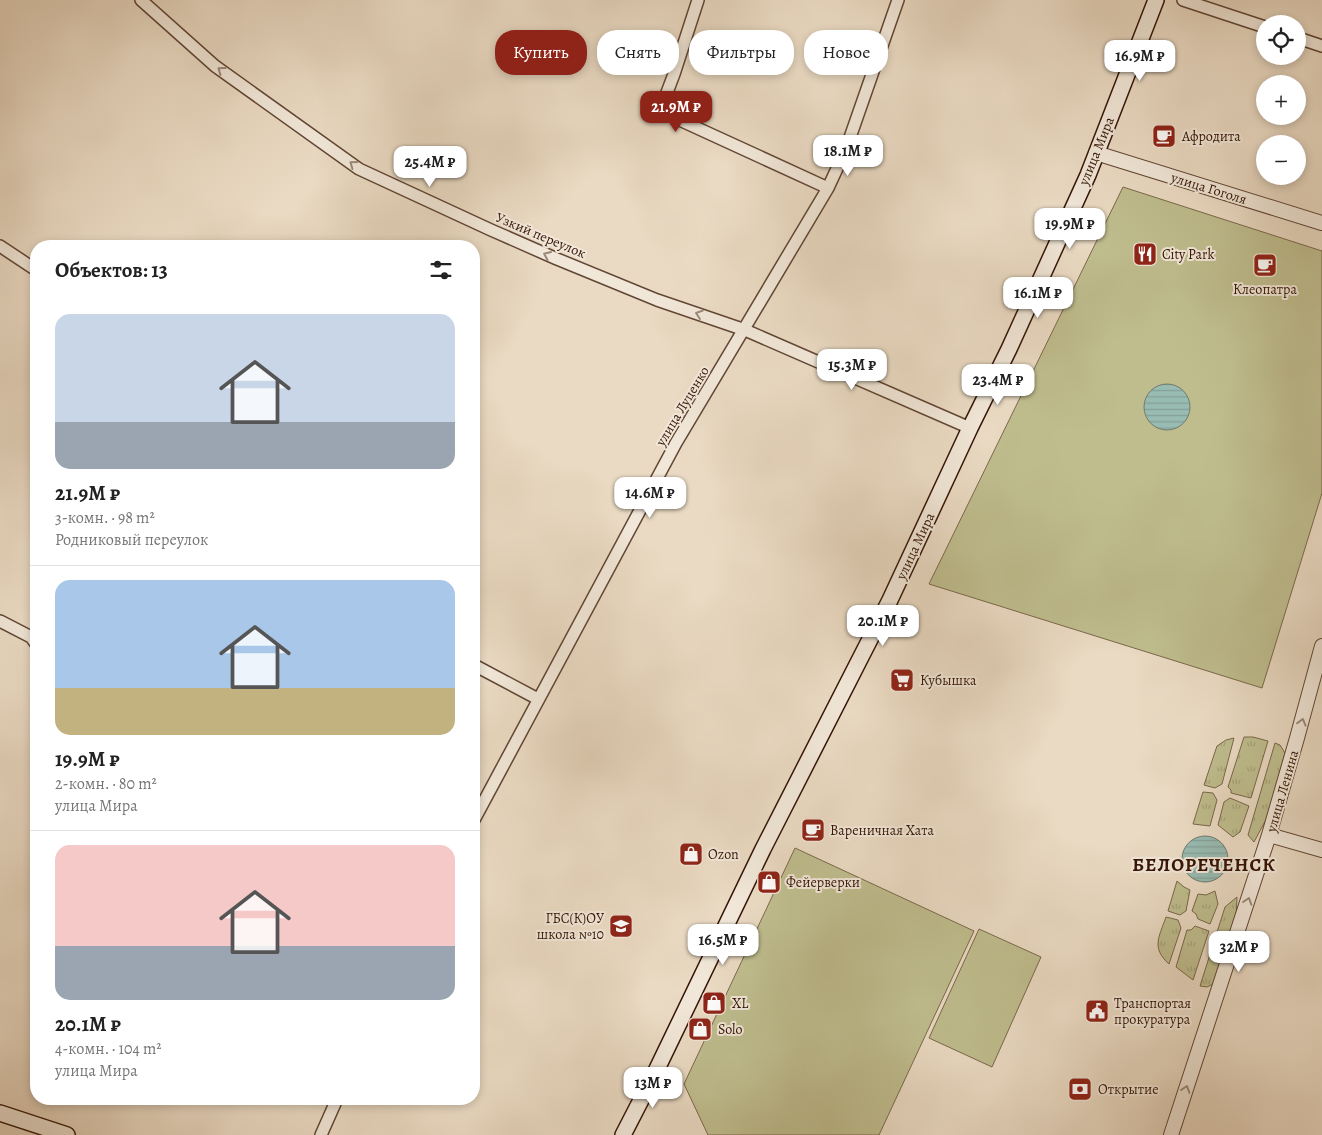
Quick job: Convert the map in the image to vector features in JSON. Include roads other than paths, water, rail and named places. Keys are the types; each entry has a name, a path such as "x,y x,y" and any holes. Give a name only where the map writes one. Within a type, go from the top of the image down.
{"main road":[{"name":"улица Мира","path":"623,1135 657,1069 763,849 890,600 1009,349 1088,175 1156,0"},
{"path":"0,1112 67,1135"}],"street":[{"name":"Узкий переулок","path":"141,0 215,66 360,169 491,230 566,262 657,300 745,330 970,428"},
{"path":"698,0 660,111 828,188"},
{"name":"улица Луценко","path":"480,809 676,443 828,188 846,149 898,0"},
{"path":"1183,0 1256,25"},
{"path":"1306,41 1322,46"},
{"name":"улица Гоголя","path":"1096,153 1322,223"},
{"path":"0,246 30,266"},
{"path":"0,621 30,635"},
{"name":"улица Ленина","path":"1170,1135 1269,835 1322,646"},
{"path":"480,668 538,699"},
{"path":"1269,835 1322,850"},
{"path":"321,1135 334,1105"}],"water":[{"path":"1167,384 1180,388 1186,394 1190,407 1186,420 1180,426 1167,430 1154,426 1148,420 1144,407 1148,394 1154,388"},
{"path":"1205,836 1218,840 1224,846 1228,859 1224,872 1218,878 1205,882 1192,878 1186,872 1182,859 1186,846 1192,840"}],"place":[{"name":"Афродита","path":"1164,136"},
{"name":"City Park","path":"1145,254"},
{"name":"Клеопатра","path":"1265,265"},
{"name":"Кубышка","path":"902,680"},
{"name":"Вареничная Хата","path":"813,830"},
{"name":"Ozon","path":"691,854"},
{"name":"Фейерверки","path":"769,882"},
{"name":"ГБС(К)ОУ школа №10","path":"621,926"},
{"name":"XL","path":"714,1003"},
{"name":"Транспортая прокуратура","path":"1097,1011"},
{"name":"Solo","path":"700,1029"},
{"name":"Открытие","path":"1080,1089"}],"district":[{"name":"БЕЛОРЕЧЕНСК","path":"1204,864"}]}
